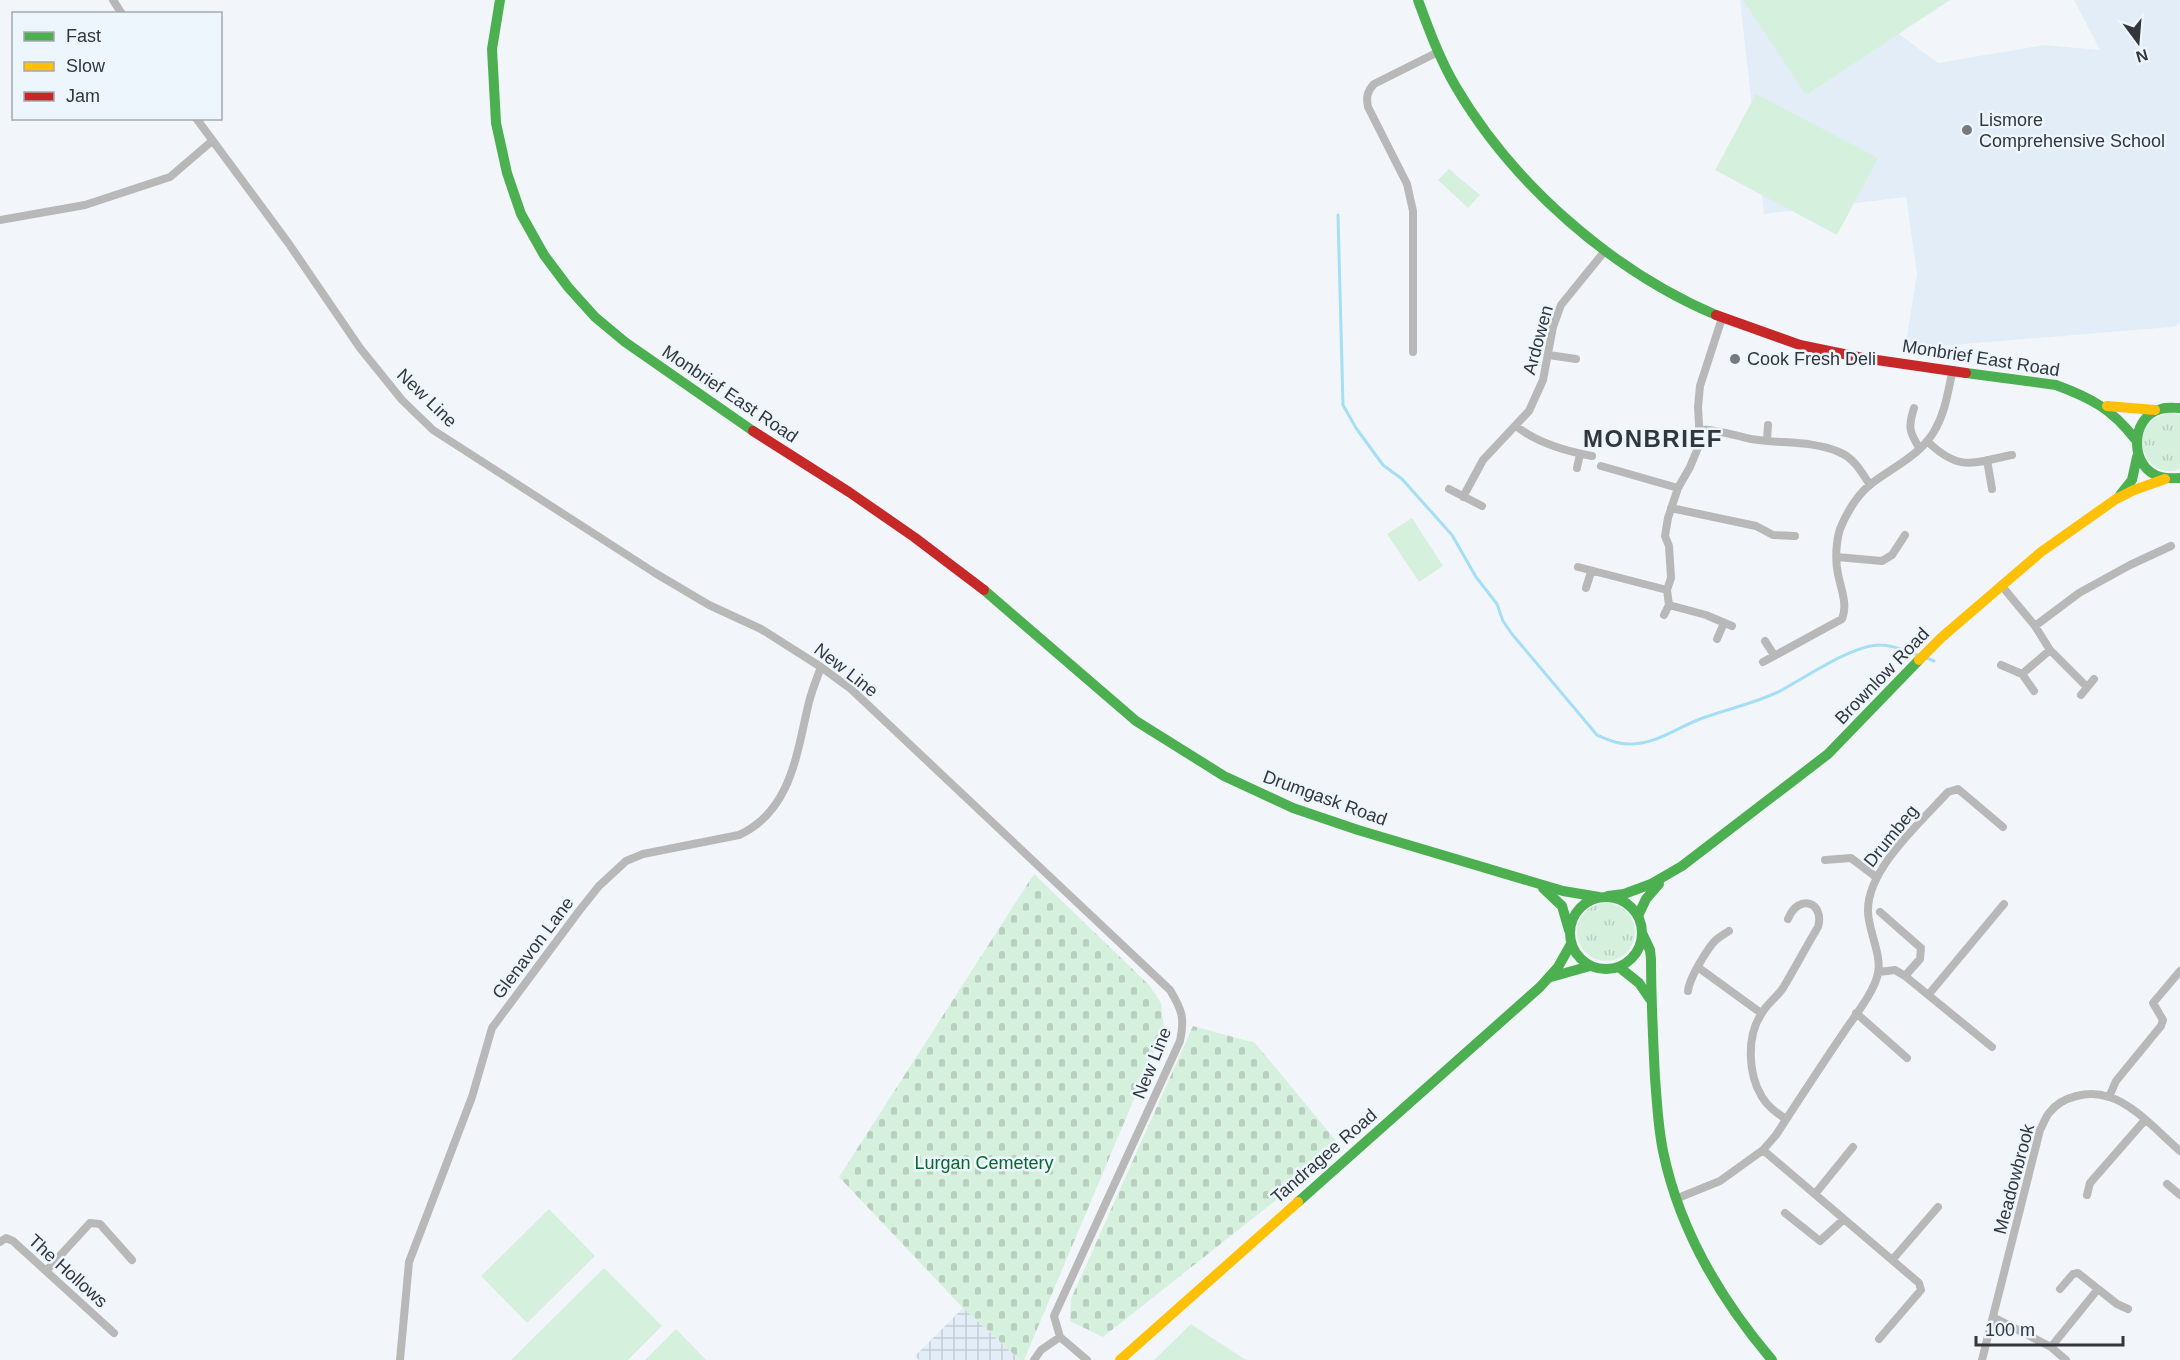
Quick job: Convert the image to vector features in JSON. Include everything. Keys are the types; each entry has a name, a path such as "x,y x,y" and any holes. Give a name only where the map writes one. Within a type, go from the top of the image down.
{"street":[{"name":"Monbrief East Road","path":"500,0 492,49 496,123 507,173 521,214 544,255 568,287 595,317 625,342 772,444 849,492 914,537 986,592 1120,707"},
{"name":"Monbrief East Road","path":"1418,0 1438,52 1455,86 1479,123 1524,176 1564,218 1605,252 1672,295 1722,318 1790,343 1811,348 1849,356 2056,385 2106,406 2135,439"},
{"path":"1413,352 1413,211 1410,194 1366,99 1368,90 1374,84 1438,52"},
{"name":"New Line","path":"197,120 289,244 360,348 402,400 433,430 655,573 709,605 761,629 851,689 1170,990 1180,1007 1184,1024 1180,1041 1054,1316 1060,1337"},
{"path":"0,220 85,205 170,177 212,141"},
{"name":"Ardowen","path":"1463,497 1483,460 1529,411 1539,390 1549,355 1553,327 1561,305 1605,252"},
{"path":"1664,615 1669,605 1667,590 1671,578 1671,563 1665,536 1678,488 1696,456 1700,443 1698,407 1700,386 1722,318"},
{"path":"1549,355 1576,359"},
{"path":"1763,662 1842,619 1845,609 1837,571 1839,531 1850,508 1870,484 1920,449 1927,441 1936,428 1943,410 1953,370"},
{"path":"2106,406 2156,410 2177,407"},
{"path":"1914,408 1909,422 1911,435 1920,449"},
{"path":"2156,410 2139,425 2135,439 2137,457 2148,471 2165,479"},
{"path":"1767,441 1768,425"},
{"path":"1516,426 1524,433 1552,446 1592,456"},
{"path":"1700,429 1719,430 1767,441 1823,447 1839,452 1854,461 1870,484"},
{"path":"1927,441 1941,454 1960,463 2012,455"},
{"path":"1577,468 1581,454"},
{"name":"Brownlow Road","path":"2116,499 2132,480 2137,457"},
{"path":"1987,460 1992,489"},
{"path":"1601,466 1678,488"},
{"name":"Brownlow Road","path":"1638,916 1642,904 1650,893 1670,874 1828,754 1942,637 2041,552 2116,499 2134,489 2165,479 2180,478"},
{"path":"1449,489 1482,506"},
{"path":"1671,508 1756,526 1773,535 1795,536"},
{"path":"1837,557 1882,561 1892,555 1905,535"},
{"path":"2035,626 2079,593 2171,546"},
{"path":"1578,567 1667,590"},
{"path":"1586,588 1591,572"},
{"path":"2001,585 2035,626 2050,650 2087,687"},
{"path":"1669,605 1706,615 1728,625 1717,639"},
{"path":"1765,641 1774,656"},
{"path":"2022,674 2050,650"},
{"path":"2001,665 2022,674 2034,691"},
{"name":"Glenavon Lane","path":"400,1360 409,1262 472,1097 492,1028 579,910 599,886 626,861 643,854 739,835 751,830 764,819 792,776 802,741 809,702 821,667"},
{"path":"2081,695 2094,679"},
{"name":"Drumgask Road","path":"1120,707 1136,721 1224,776 1293,808 1536,884 1603,897"},
{"name":"Drumbeg","path":"1879,972 1867,909 1869,896 1882,866 1948,792 1958,789 2003,827"},
{"path":"1825,860 1851,858 1876,877"},
{"name":"Brownlow Road","path":"1603,897 1633,891 1670,874"},
{"path":"1536,884 1546,890 1562,906 1575,954 1590,966 1610,969 1619,967 1634,956 1642,933"},
{"path":"1570,938 1571,922 1576,912 1584,904 1603,897 1626,902 1638,916 1651,959 1650,1000 1659,1129 1665,1160 1699,1251 1722,1295 1751,1336 1773,1360"},
{"path":"1786,1119 1770,1108 1762,1096 1755,1075 1751,1050 1753,1030 1761,1013 1781,990 1820,920 1817,911 1806,903 1800,903 1792,908 1788,919"},
{"path":"1929,994 2004,903"},
{"path":"1880,912 1921,948 1920,959 1905,976"},
{"path":"1688,991 1691,980 1715,941 1729,931"},
{"name":"Tandragee Road","path":"1120,1360 1500,1024 1550,977 1565,958 1570,938"},
{"name":"Tandragee Road","path":"1550,977 1590,966"},
{"path":"1619,967 1639,983 1650,1000"},
{"path":"1699,968 1761,1013"},
{"path":"1678,1198 1720,1181 1763,1150 1856,1014 1874,985 1879,972 1895,970 1905,976 1992,1047"},
{"path":"2180,970 2153,1003 2163,1020 2161,1026 2116,1081 2109,1097 2145,1120 2180,1151"},
{"path":"1856,1014 1907,1058"},
{"name":"Meadowbrook","path":"1982,1360 2040,1130 2049,1113 2075,1096 2109,1097"},
{"path":"2087,1195 2091,1183 2145,1120"},
{"path":"1815,1194 1853,1147"},
{"path":"1763,1150 1919,1283 1921,1290 1879,1339"},
{"path":"2167,1184 2180,1195"},
{"path":"1893,1259 1938,1207"},
{"path":"1785,1213 1820,1241 1844,1219"},
{"path":"46,1271 90,1223 95,1222 100,1224 132,1260"},
{"name":"The Hollows","path":"0,1242 6,1238 12,1241 114,1333"},
{"path":"2061,1289 2073,1274 2078,1273 2117,1304 2128,1309"},
{"path":"2051,1347 2098,1289"},
{"path":"1993,1317 2051,1347 2066,1360"},
{"path":"1034,1360 1041,1350 1060,1337 1087,1360"}],"shaded area":[{"name":"Lismore Comprehensive School","path":"1740,0 1893,0 1899,34 1938,63 2044,45 2100,50 2074,0 2180,0 2180,324 2172,327 1905,349 1917,274 1906,197 1764,214"},
{"path":"963,1308 1020,1360 919,1360 915,1356"}],"green space":[{"path":"1743,0 1950,0 1806,95"},
{"path":"1756,94 1878,158 1837,235 1715,170"},
{"path":"1449,169 1480,195 1468,208 1438,180"},
{"path":"2172,413 2180,415 2180,469 2166,471 2155,467 2147,459 2143,448 2143,437 2147,426 2157,417"},
{"path":"1412,518 1443,566 1419,582 1387,534"},
{"name":"Lurgan Cemetery","path":"1034,874 1149,985 1161,1003 1164,1028 1024,1360 1020,1360 963,1308 839,1177"},
{"path":"1600,903 1612,903 1627,911 1635,926 1635,938 1627,953 1612,961 1600,961 1585,953 1577,938 1577,926 1585,911"},
{"path":"1193,1026 1255,1043 1342,1148 1103,1337 1070,1321 1071,1299"},
{"path":"549,1209 595,1256 527,1323 481,1276"},
{"path":"604,1268 662,1326 628,1360 511,1360"},
{"path":"1191,1324 1246,1360 1154,1360"},
{"path":"676,1329 706,1360 645,1360"}],"waterway":[{"path":"1338,215 1343,405 1356,428 1383,465 1402,479 1452,535 1476,577 1497,604 1503,621 1512,634 1597,735 1623,744 1650,741 1700,719 1773,695 1830,662 1870,646 1891,646 1921,656"},
{"path":"1927,658 1934,661"}],"traffic: fast":[{"path":"500,0 492,49 496,123 507,173 521,214 544,255 595,317 625,342 753,431"},
{"path":"1418,0 1440,56 1456,87 1479,123 1536,190 1568,221 1603,249 1677,297 1716,315"},
{"path":"1966,373 2056,385 2069,390 2109,412 2135,439"},
{"path":"2180,408 2163,408 2150,414 2138,432 2137,443 2138,454 2150,472 2163,478 2180,478"},
{"path":"2120,495 2132,480 2137,457"},
{"path":"984,590 1136,721 1224,776 1293,808 1358,830 1563,891 1599,897"},
{"path":"1608,896 1624,894 1651,884 1682,866 1828,754 1919,660"},
{"path":"1638,916 1646,899 1659,884"},
{"path":"1543,888 1562,906 1569,930"},
{"path":"1613,897 1632,907 1640,919 1642,933 1640,947 1632,959 1620,967 1599,969 1580,959 1572,947 1570,926 1580,907 1592,899 1613,897"},
{"path":"1642,933 1650,950 1658,1114 1670,1180 1691,1236 1704,1262 1736,1313 1772,1360"},
{"path":"1298,1202 1540,987 1558,967 1571,944"},
{"path":"1551,977 1590,966"},
{"path":"1619,967 1639,983 1650,999"}],"traffic: slow":[{"path":"2107,406 2155,410"},
{"path":"1919,660 1942,637 2041,552 2116,499 2165,479"},
{"path":"1120,1360 1298,1202"}],"traffic: jam":[{"path":"1716,315 1800,345 1863,358 1966,373"},
{"path":"753,431 849,492 984,590"}],"place":[{"name":"Lismore Comprehensive School","path":"1967,130"},
{"name":"Cook Fresh Deli","path":"1735,359"}],"district":[{"name":"MONBRIEF","path":"1653,439"}]}
